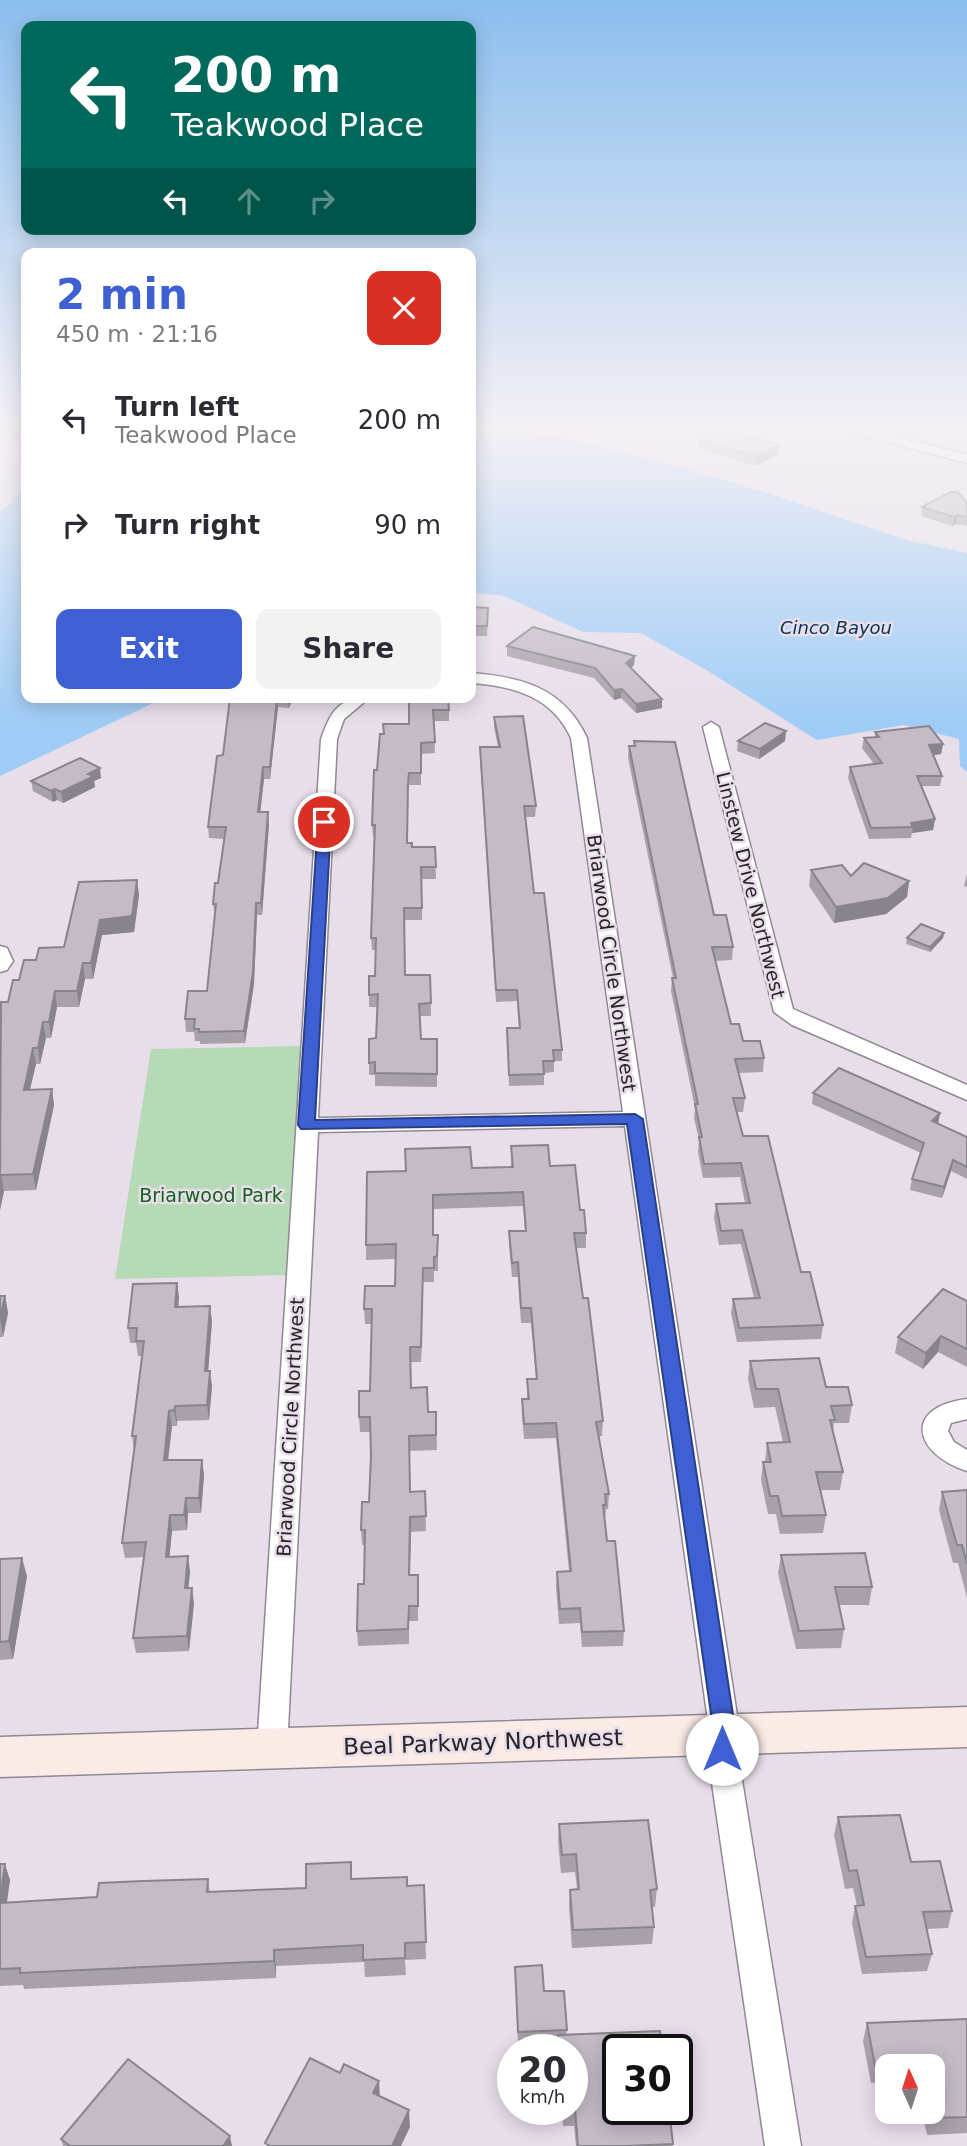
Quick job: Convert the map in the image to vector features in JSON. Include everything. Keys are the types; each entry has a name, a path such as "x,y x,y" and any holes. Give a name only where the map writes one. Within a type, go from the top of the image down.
{"main road":[{"name":"Beal Parkway Northwest","path":"0,1757 967,1727"}],"street":[{"name":"Briarwood Circle Northwest","path":"476,679 502,682 541,694 561,707 576,728 725,1735 722,1749 783,2146"},
{"name":"Briarwood Circle Northwest","path":"272,1749 329,739 337,717 354,703"},
{"name":"Linstew Drive Northwest","path":"710,727 785,1012 799,1021 967,1093"},
{"path":"0,952 3,961 0,966"},
{"path":"307,1125 635,1119"},
{"path":"967,1409 957,1409 943,1415 934,1431 944,1450 967,1461"}],"green space":[{"name":"Briarwood Park","path":"302,1046 289,1275 115,1279 151,1049"}],"water":[{"path":"0,525 21,525 21,703 153,703 0,776"},
{"name":"Cinco Bayou","path":"476,525 862,525 906,540 967,553 967,772 960,766 959,739 904,725 817,740 708,671 641,633 583,632 504,596 476,593"}],"building":[{"path":"476,607 488,608 487,626 476,626"},
{"path":"533,627 635,656 626,663 662,699 636,704 622,689 614,690 595,668 507,646"},
{"path":"229,703 276,703 270,767 263,767 258,812 268,812 261,903 256,903 253,972 244,1031 199,1032 199,1029 194,1029 195,1019 185,1019 188,991 207,991 216,904 213,904 215,883 218,883 226,827 208,827 217,756 223,755"},
{"path":"409,703 448,703 449,710 433,710 435,742 421,743 421,773 409,773 407,843 412,843 412,847 435,847 436,867 421,867 422,908 404,908 405,975 430,975 431,1003 419,1004 421,1039 437,1039 437,1074 375,1073 375,1062 369,1063 369,1039 376,1038 378,994 369,995 369,976 375,976 376,938 371,938 374,770 377,770 380,734 384,734 383,724 409,724"},
{"path":"523,716 536,806 524,806 534,893 544,893 562,1050 553,1050 554,1061 543,1061 544,1074 509,1075 507,1028 520,1028 517,990 496,990 480,747 500,747 494,717"},
{"path":"765,723 786,731 760,749 738,741"},
{"path":"929,726 943,744 929,745 942,776 917,776 935,819 911,823 913,827 871,828 850,767 882,763 864,738 879,737 875,732"},
{"path":"634,741 675,742 714,915 726,915 733,947 712,947 731,1024 739,1024 743,1041 760,1041 764,1058 735,1059 745,1098 733,1098 743,1136 768,1136 801,1272 810,1272 823,1325 739,1328 733,1299 760,1298 742,1230 721,1231 716,1204 750,1203 741,1163 704,1164 695,1104 698,1104 672,978 676,978 629,746 635,746"},
{"path":"80,758 100,768 88,774 94,776 61,792 55,789 51,791 31,781"},
{"path":"864,863 909,881 888,898 836,907 811,870 842,865 851,876"},
{"path":"137,880 132,916 100,920 91,963 83,963 77,991 55,991 49,1022 43,1022 38,1048 33,1048 24,1090 52,1089 33,1174 1,1175 0,1180 1,1002 8,1002 13,980 19,980 24,960 36,960 39,948 64,947 79,882"},
{"path":"921,924 944,933 930,947 907,938"},
{"path":"839,1068 940,1113 932,1121 967,1137 967,1167 953,1160 944,1187 912,1179 924,1143 813,1093"},
{"path":"548,1145 550,1166 575,1165 580,1210 584,1210 586,1233 574,1233 583,1298 588,1298 603,1421 596,1422 609,1494 605,1494 606,1505 603,1505 607,1541 615,1541 624,1631 582,1632 580,1608 560,1609 557,1572 571,1571 556,1423 524,1424 522,1399 529,1399 527,1379 537,1379 531,1308 521,1308 518,1262 512,1263 509,1231 526,1231 523,1192 433,1195 433,1235 438,1235 437,1256 434,1257 434,1268 423,1268 421,1347 410,1347 411,1388 427,1387 428,1412 436,1412 436,1435 409,1436 410,1492 425,1491 426,1516 410,1517 409,1575 418,1575 418,1606 409,1606 408,1629 357,1631 358,1584 364,1584 365,1530 361,1530 362,1502 369,1502 371,1456 370,1417 359,1417 359,1391 370,1391 372,1309 364,1309 365,1286 395,1286 396,1244 366,1245 367,1172 406,1171 405,1149 470,1147 472,1168 513,1167 511,1146"},
{"path":"177,1283 175,1307 210,1306 205,1371 210,1371 207,1405 175,1406 174,1410 169,1411 164,1460 202,1460 199,1498 186,1498 184,1515 170,1515 166,1557 188,1556 185,1588 192,1588 187,1636 133,1638 146,1542 122,1543 136,1436 132,1436 144,1341 136,1341 137,1328 128,1328 133,1284"},
{"path":"943,1289 967,1301 967,1349 941,1336 926,1353 898,1337"},
{"path":"0,1296 5,1296 0,1318"},
{"path":"819,1358 826,1387 848,1387 852,1405 831,1406 835,1420 830,1420 843,1472 816,1472 826,1515 782,1516 778,1496 770,1496 763,1462 771,1462 767,1443 790,1442 778,1389 756,1389 750,1361"},
{"path":"967,1490 967,1564 962,1545 957,1545 942,1492"},
{"path":"865,1553 872,1587 835,1587 844,1629 799,1631 781,1555"},
{"path":"22,1558 9,1641 0,1642 0,1559"},
{"path":"900,1815 911,1862 940,1861 952,1911 923,1912 932,1954 866,1957 855,1906 864,1905 857,1870 849,1871 838,1817"},
{"path":"648,1820 657,1889 650,1890 654,1927 573,1930 570,1890 579,1889 576,1854 562,1855 559,1824"},
{"path":"351,1862 351,1879 407,1877 407,1886 424,1885 426,1942 405,1943 405,1958 363,1960 363,1945 274,1950 274,1961 20,1973 20,1968 0,1969 0,1903 97,1897 99,1883 208,1879 207,1892 306,1888 306,1864"},
{"path":"0,1864 5,1864 0,1900"},
{"path":"542,1965 544,1991 564,1991 567,2030 518,2032 515,1967"},
{"path":"967,2019 967,2117 945,2118 945,2054 875,2054 875,2066 867,2023"},
{"path":"660,2031 660,2034 602,2034 602,2125 671,2125 673,2144 578,2146 576,2125 588,2125 588,2034 584,2034"},
{"path":"310,2058 340,2073 344,2064 379,2081 373,2093 409,2110 392,2146 270,2146 265,2143"},
{"path":"128,2059 230,2136 223,2146 70,2146 61,2139"}],"route":[{"path":"324,822 307,1125 635,1119 725,1735 722,1749"}]}
